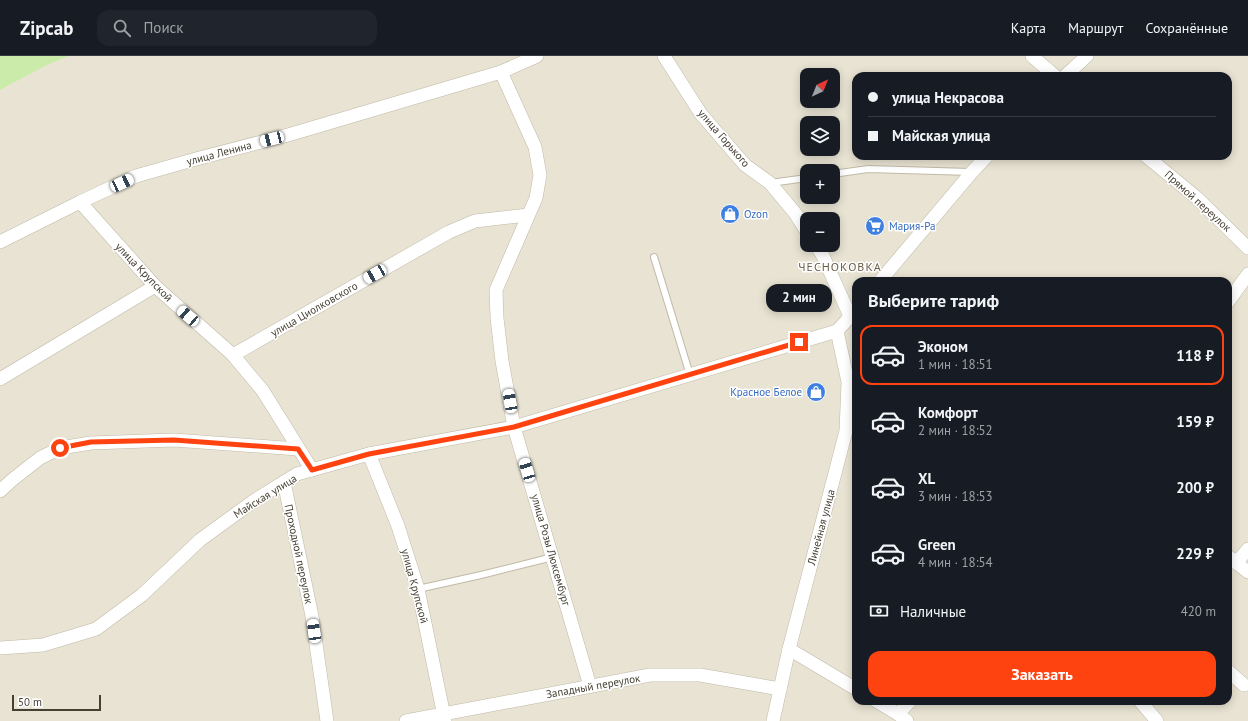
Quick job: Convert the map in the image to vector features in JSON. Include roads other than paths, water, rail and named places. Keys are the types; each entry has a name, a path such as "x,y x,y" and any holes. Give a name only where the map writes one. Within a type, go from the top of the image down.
{"street":[{"name":"улица Ленина","path":"0,242 136,176 288,135 501,72 537,56"},
{"name":"улица Горького","path":"664,56 701,114 745,165 770,183 795,212 800,220"},
{"path":"1032,56 1050,72"},
{"path":"1069,72 1087,56"},
{"name":"улица Розы Люксембург","path":"501,72 535,147 540,175 536,198 496,290 502,362 514,427 590,686"},
{"path":"883,277 983,160"},
{"name":"Прямой переулок","path":"1151,160 1197,198 1248,248"},
{"name":"улица Крупской","path":"80,202 155,286 233,355 263,391 312,470"},
{"name":"улица Циолковского","path":"233,355 449,232 475,221 528,215"},
{"path":"820,252 852,311"},
{"path":"1232,296 1248,274"},
{"path":"0,379 155,286"},
{"path":"838,331 852,314"},
{"name":"Майская улица","path":"0,648 43,645 96,629 142,595 200,540 256,500 298,474 369,454 514,427 838,331"},
{"name":"Линейная улица","path":"773,721 789,649 846,431 848,382 838,331"},
{"path":"0,490 40,458 60,448 91,442 174,440 298,449"},
{"name":"улица Крупской","path":"369,454 398,526 418,589 444,718"},
{"name":"Проходной переулок","path":"284,482 312,616 326,721"},
{"path":"1248,549 1232,560 1248,572"},
{"path":"789,649 852,687"},
{"path":"1232,674 1244,685"},
{"name":"Западный переулок","path":"406,721 444,718 590,686 650,676 700,675 780,689"},
{"path":"882,705 903,718 908,705"},
{"path":"1143,705 1156,721"}],"lane":[{"path":"840,173 868,169 972,172"},
{"path":"770,183 800,179"},
{"path":"654,257 690,375"},
{"path":"418,589 553,557"}],"place":[{"name":"Ozon","path":"730,214"},
{"name":"Мария-Ра","path":"875,226"},
{"name":"Красное Белое","path":"816,392"}],"district":[{"name":"ЧЕСНОКОВКА","path":"840,266"}]}
